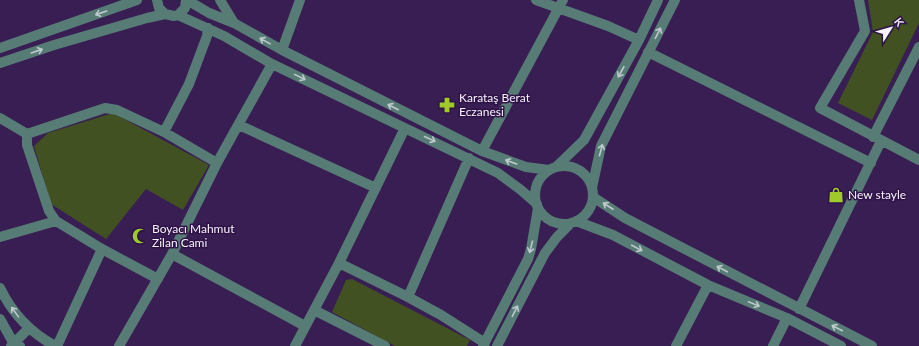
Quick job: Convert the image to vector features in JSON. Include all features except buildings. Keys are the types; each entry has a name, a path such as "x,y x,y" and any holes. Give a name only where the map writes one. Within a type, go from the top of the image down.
{"street":[{"path":"0,48 137,0"},
{"path":"157,0 158,8 165,14 169,16 178,15 208,28 272,64 498,172 521,190 537,206 543,216 552,221 561,224 574,222 613,235 708,285 787,318 841,346"},
{"path":"178,15 184,8 187,0 208,13 234,24 282,50 482,151 526,168 553,168 566,166 575,168 586,176 592,192 625,218 872,346"},
{"path":"220,0 234,24"},
{"path":"282,50 300,0"},
{"path":"536,0 561,4 638,40"},
{"path":"339,263 441,315 484,344 528,259 532,244 537,206 535,191 537,182 542,175 553,168 584,140 658,0"},
{"path":"497,346 545,253 557,237 586,214 591,206 592,192 601,146 675,0"},
{"path":"859,0 864,31 820,108 919,160"},
{"path":"482,151 561,4"},
{"path":"0,63 54,45 165,14"},
{"path":"164,132 190,84 207,36 208,28"},
{"path":"799,309 870,163 877,139 919,47"},
{"path":"648,52 870,163"},
{"path":"119,346 172,254 217,163 272,64"},
{"path":"0,118 27,134 104,108 117,110 164,132 217,163"},
{"path":"239,125 376,188"},
{"path":"294,346 339,263 405,128"},
{"path":"27,134 27,145 49,211 56,221 102,249 158,279"},
{"path":"408,297 469,158"},
{"path":"0,237 56,221"},
{"path":"0,288 10,306 21,320 35,333 56,346 102,249"},
{"path":"172,254 305,326"},
{"path":"676,346 708,285"},
{"path":"314,310 385,346"},
{"path":"773,346 787,318"},
{"path":"0,319 15,345 29,328"}],"green space":[{"path":"868,0 919,0 919,23 872,120 838,103 873,32"},
{"path":"113,113 209,165 183,210 146,189 106,239 51,204 34,146 48,133"},
{"path":"352,279 470,340 467,346 395,346 332,312 346,280"}],"place":[{"name":"Karataş Berat Eczanesi","path":"447,105"},
{"name":"New stayle","path":"836,195"},
{"name":"Boyacı Mahmut Zilan Cami","path":"140,236"}]}
